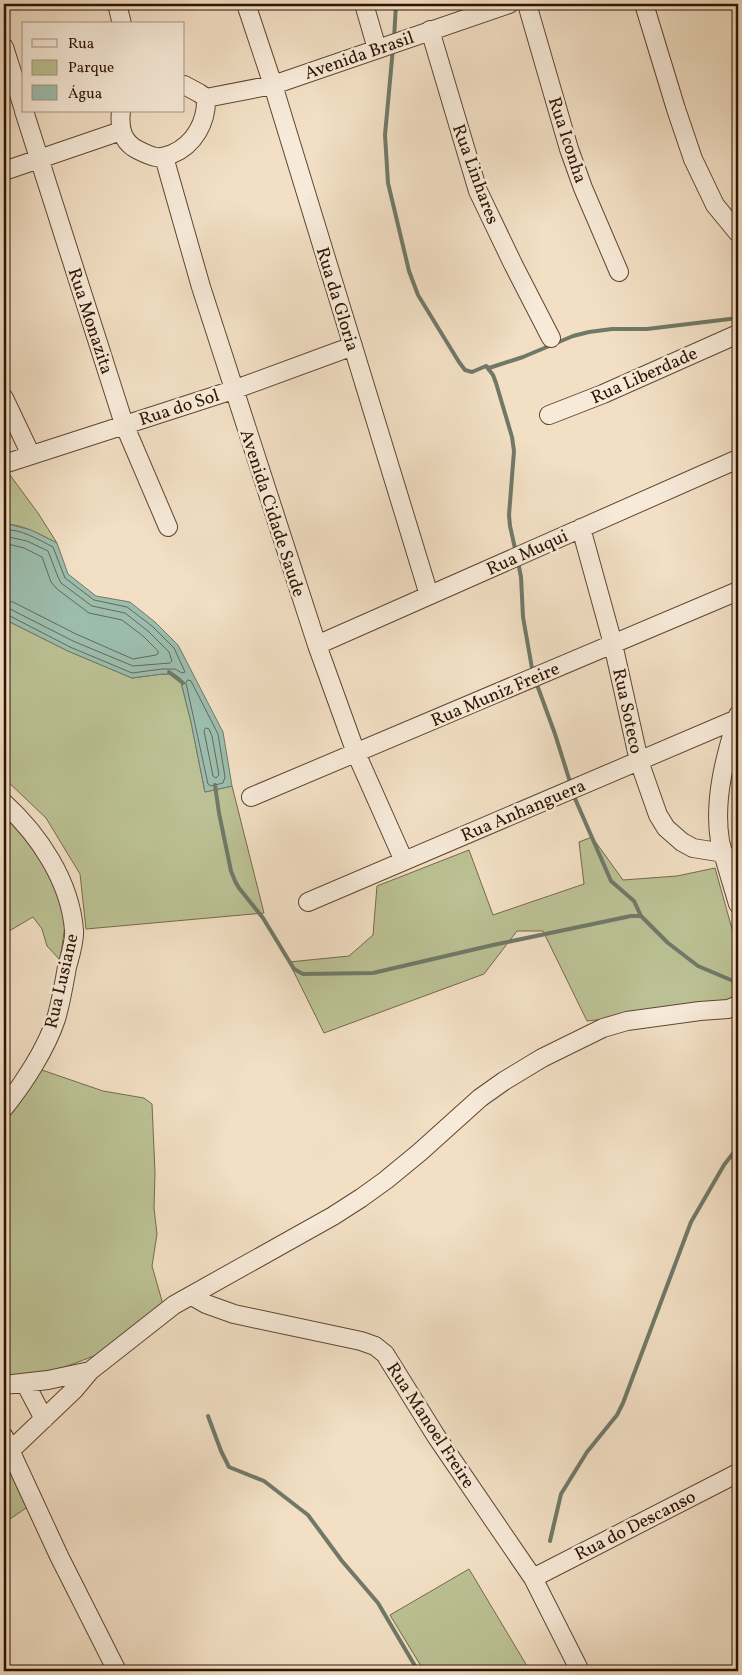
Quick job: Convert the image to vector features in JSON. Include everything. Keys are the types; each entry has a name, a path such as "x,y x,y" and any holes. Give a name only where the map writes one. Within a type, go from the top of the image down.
{"street":[{"path":"117,4 122,22"},
{"name":"Rua da Gloria","path":"246,4 273,84 429,595"},
{"path":"364,4 377,49"},
{"name":"Avenida Brasil","path":"206,98 273,84 377,49 430,30 460,12 509,4"},
{"name":"Rua Iconha","path":"527,4 569,149 619,272"},
{"path":"644,4 693,159 715,205 738,233"},
{"name":"Rua Linhares","path":"430,30 478,191 512,264 551,338"},
{"name":"Rua Monazita","path":"4,47 22,105"},
{"path":"121,112 121,131 124,140 132,148 154,156 164,157 181,150 191,141 200,128 206,106 206,98 185,86"},
{"name":"Rua Monazita","path":"24,112 124,424 168,527"},
{"path":"4,171 121,131"},
{"name":"Avenida Cidade Saude","path":"164,157 233,390 317,645 356,753 404,861"},
{"name":"Rua Liberdade","path":"549,415 603,394 738,334"},
{"name":"Rua do Sol","path":"4,464 233,390 352,346"},
{"path":"4,398 31,455"},
{"name":"Rua Muqui","path":"317,645 738,459"},
{"name":"Rua Soteco","path":"581,528 613,644 639,761 658,815 666,828 674,836 693,848 724,853"},
{"name":"Rua Muniz Freire","path":"251,797 738,591"},
{"path":"738,717 733,748 720,790 720,839 734,878 738,904"},
{"name":"Rua Anhanguera","path":"308,902 738,717"},
{"name":"Rua Lusiane","path":"4,803 29,828 54,865 66,894 75,932 59,1008 52,1029 39,1055 4,1108"},
{"path":"117,1671 59,1556 7,1444 44,1418 74,1390 90,1371 174,1306 333,1216 361,1198 420,1152 480,1098 542,1058 603,1028 627,1021 700,1010 728,1009 738,1005"},
{"name":"Rua Manoel Freire","path":"192,1296 206,1304 234,1314 361,1341 380,1349 436,1436 533,1578 580,1671"},
{"path":"4,1385 48,1380 90,1371"},
{"path":"26,1383 44,1418"},
{"name":"Rua do Descanso","path":"533,1578 738,1473"}],"green space":[{"path":"4,467 38,513 57,543 24,528 4,525"},
{"path":"4,619 68,651 132,678 174,674 180,678 205,792 232,786 264,913 86,929 80,874 46,818 4,778"},
{"path":"4,812 33,842 62,905 65,925 60,960 47,946 42,929 33,917 4,934"},
{"path":"592,837 623,880 677,876 715,868 734,936 738,940 737,1004 587,1021 543,931 517,931 484,974 324,1033 289,962 349,956 373,935 377,886 469,850 493,915 584,884 579,842"},
{"path":"39,1069 103,1091 144,1098 152,1104 155,1173 154,1208 157,1234 152,1266 164,1308 99,1354 65,1367 37,1382 13,1379 4,1371 4,1116"},
{"path":"4,1444 32,1504 4,1523"},
{"path":"469,1569 530,1671 424,1671 390,1615"}],"water":[{"path":"8,524 31,530 57,543 68,574 96,596 130,602 155,622 178,645 223,732 232,786 205,792 180,678 174,674 162,674 132,678 68,651 4,619 4,525"}],"waterway":[{"path":"394,39 396,4"},
{"path":"393,48 385,135 388,183 409,271 418,295 465,370 472,372 486,366 489,368 523,357 573,336 589,332 612,329 647,329 738,318"},
{"path":"486,366 496,383 512,437 514,451 509,515 516,553"},
{"path":"518,562 521,577 523,617 533,674"},
{"path":"169,672 183,683"},
{"path":"536,682 571,785"},
{"path":"215,785 231,871 235,881 263,918 294,969 303,974 373,973 493,945 631,916 641,916"},
{"path":"573,794 611,881 634,901 641,916 668,943 698,966 738,983"},
{"path":"550,1541 561,1494 587,1452 617,1415 691,1222 724,1165 738,1147"},
{"path":"208,1416 229,1467 264,1481 308,1515 342,1561 378,1603 418,1671"}]}
